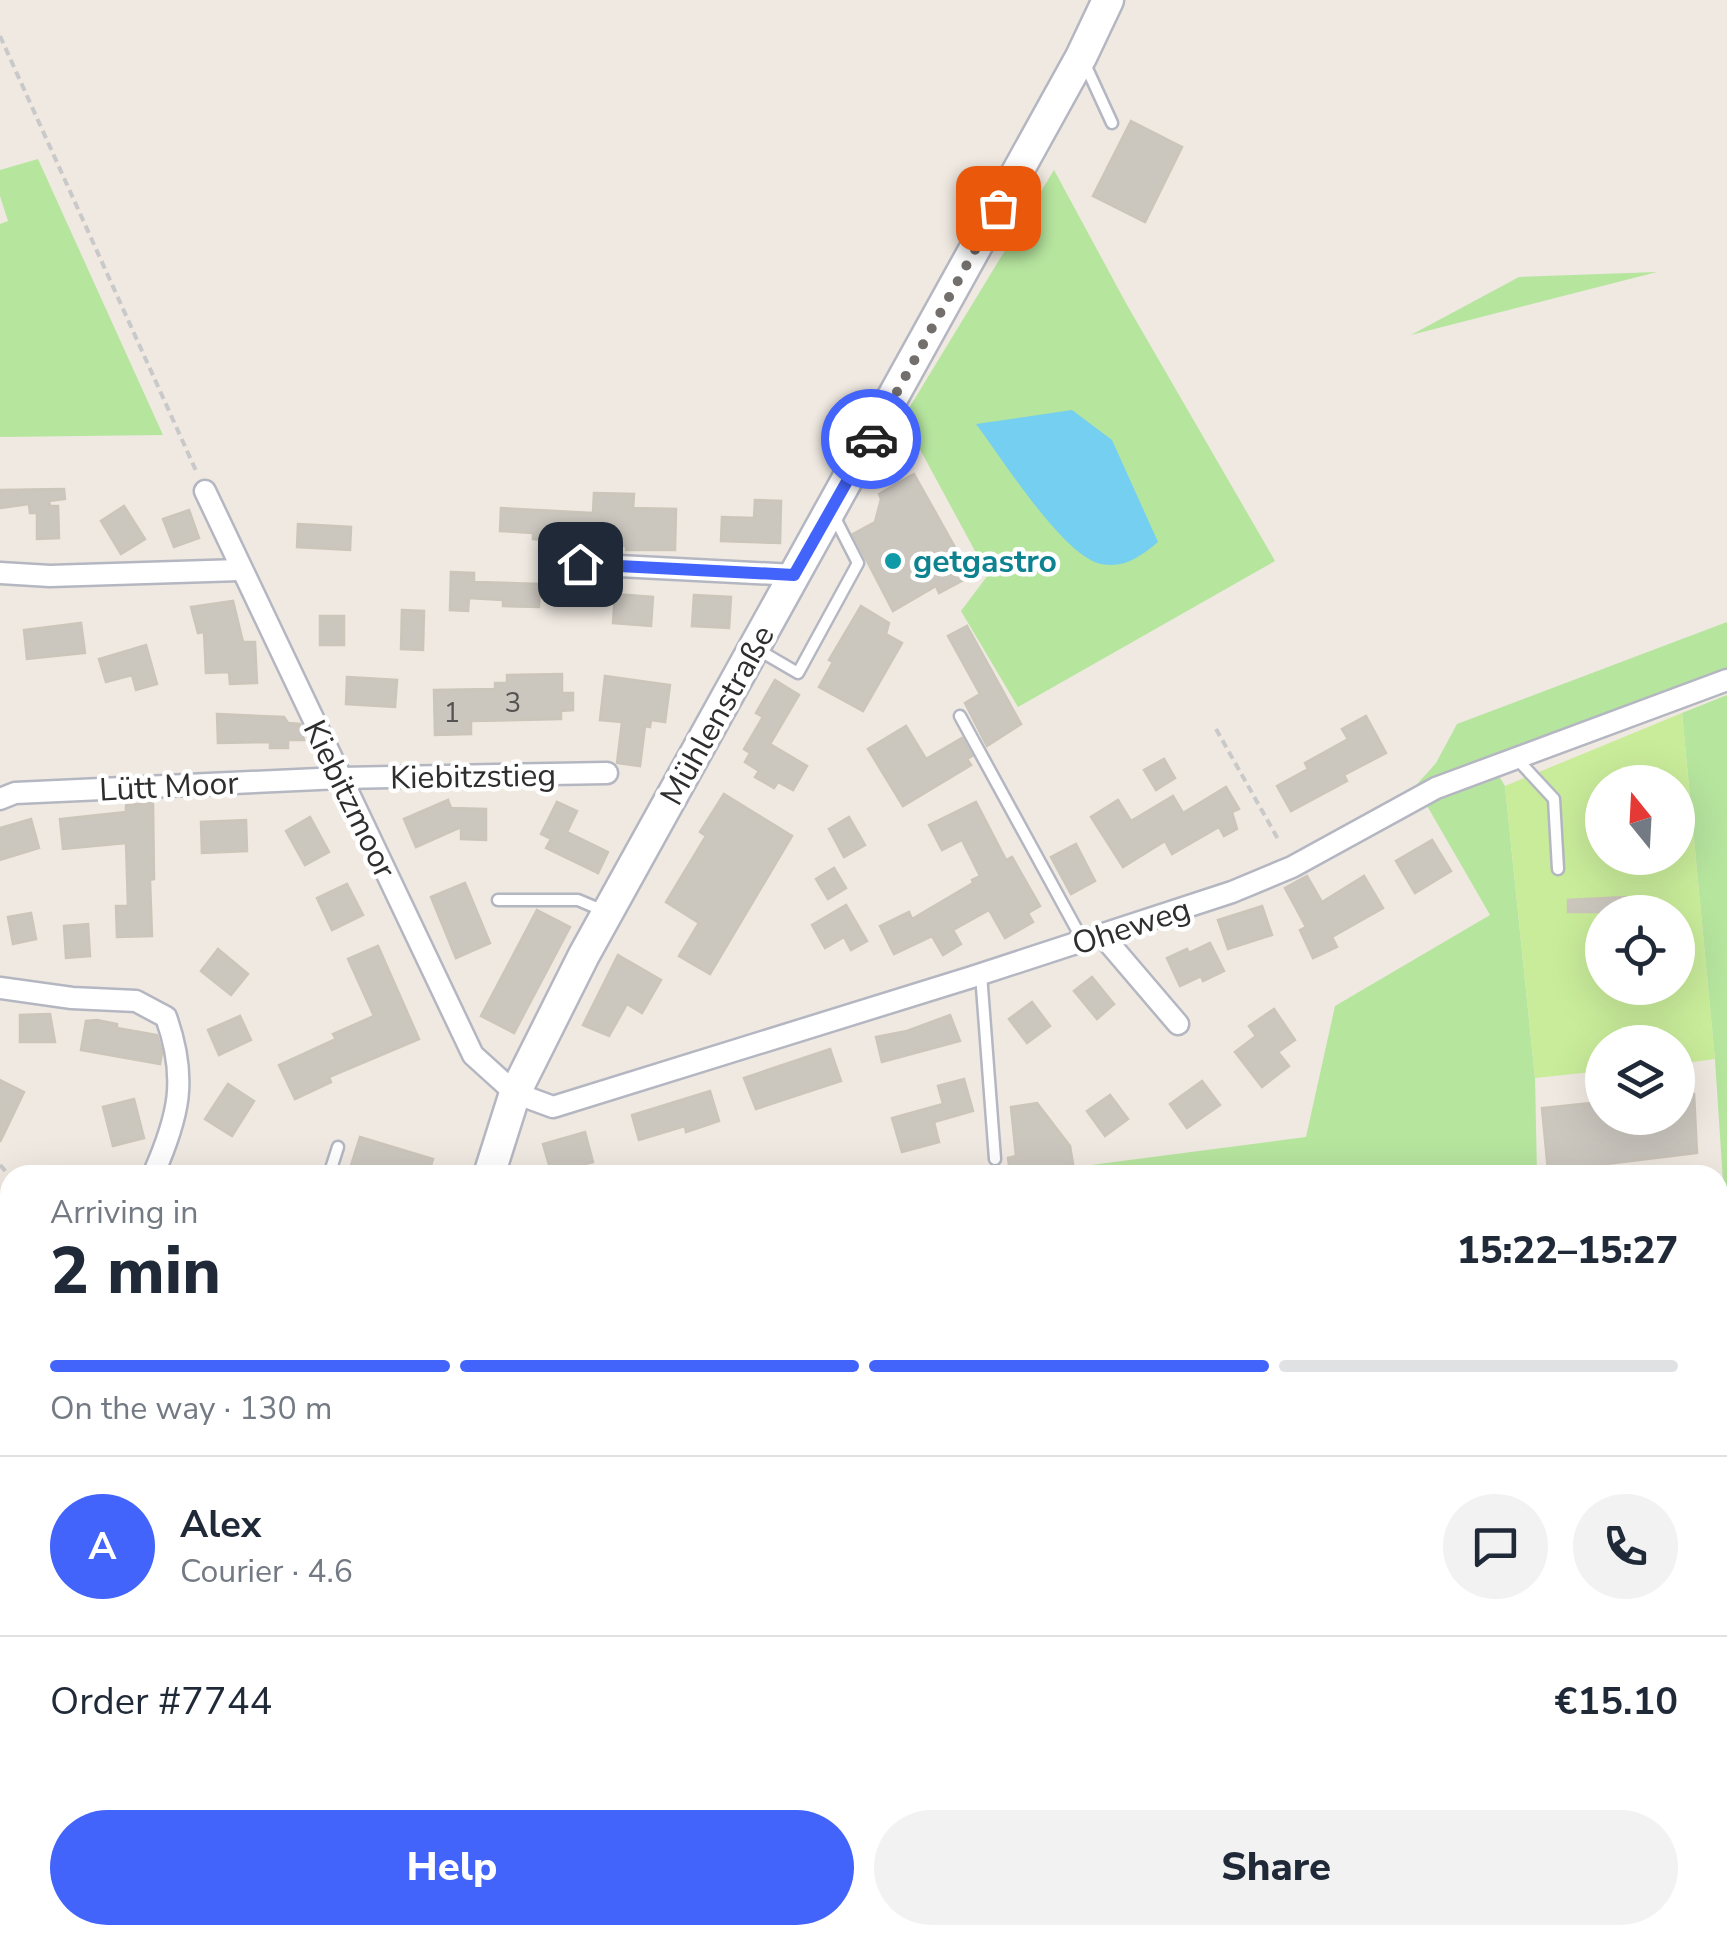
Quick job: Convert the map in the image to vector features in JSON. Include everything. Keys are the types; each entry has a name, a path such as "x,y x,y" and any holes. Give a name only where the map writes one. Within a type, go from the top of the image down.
{"main road":[{"name":"Mühlenstraße","path":"492,1165 515,1093 608,912 826,518 891,431 1108,0"}],"street":[{"name":"Kiebitzmoor","path":"205,492 473,1055 515,1093"},
{"path":"580,564 794,575"},
{"path":"0,573 50,576 240,570"},
{"name":"Oheweg","path":"515,1093 553,1107 982,974 1267,879 1418,797 1727,680"},
{"name":"Kiebitzstieg","path":"340,778 606,774"},
{"name":"Lütt Moor","path":"0,799 16,793 340,778"},
{"path":"1092,938 1178,1024"},
{"path":"0,988 72,998 136,1001 166,1017 177,1048 180,1094 157,1165"}],"lane":[{"path":"1081,57 1112,123"},
{"path":"754,648 798,673 858,563 837,522 826,518"},
{"path":"960,716 1092,938"},
{"path":"1517,760 1554,799 1558,869"},
{"path":"498,900 578,900 608,912"},
{"path":"982,974 994,1159"},
{"path":"332,1165 338,1147"}],"path":[{"path":"0,36 205,492"},
{"path":"1216,729 1278,839"}],"green space":[{"path":"38,159 163,435 0,437 0,224 8,221 0,196 0,170"},
{"path":"1054,170 1275,561 1018,707 961,611 988,575 903,418"},
{"path":"1657,272 1411,335 1519,277"},
{"path":"1727,622 1727,693 1393,811 1436,763 1457,724"},
{"path":"1727,695 1727,1165 1722,1165 1695,850 1695,765 1687,765 1682,713"},
{"path":"1682,713 1687,765 1585,765 1585,875 1695,875 1695,849 1715,1059 1695,1062 1695,1025 1585,1025 1585,1073 1535,1078 1505,786"},
{"path":"1499,776 1505,786 1535,1078 1537,1165 1092,1165 1306,1137 1335,1006 1490,915 1426,804"}],"water":[{"path":"1072,410 1112,440 1158,542 1125,563 1101,564 1069,543 1051,525 976,424"}],"building":[{"path":"1131,121 1182,147 1145,222 1093,196"},
{"path":"914,474 971,576 939,593 936,586 893,611 853,534 875,522 879,494"},
{"path":"64,489 65,499 49,501 50,506 58,506 59,538 37,539 37,513 30,513 29,504 0,508 0,490"},
{"path":"594,493 634,494 633,508 676,509 675,550 626,550 626,546 533,539 533,533 500,531 501,508 593,513"},
{"path":"755,500 781,501 780,543 721,541 722,517 754,518"},
{"path":"124,506 145,539 121,554 101,521"},
{"path":"189,510 199,538 174,547 163,519"},
{"path":"298,524 351,527 350,550 297,547"},
{"path":"451,572 474,573 474,582 540,584 539,607 503,606 503,600 469,598 468,611 450,610"},
{"path":"615,594 653,597 651,626 613,623"},
{"path":"694,595 731,597 729,628 692,626"},
{"path":"233,601 243,642 255,642 257,683 230,684 229,672 206,673 204,632 198,633 191,607"},
{"path":"861,606 889,623 886,634 902,643 863,711 819,687 833,662 829,660"},
{"path":"402,610 424,611 423,650 401,649"},
{"path":"320,616 344,616 344,645 320,645"},
{"path":"81,623 85,653 27,659 24,630"},
{"path":"967,626 1021,724 987,746 965,703 980,694 948,636"},
{"path":"146,645 157,684 136,690 132,675 106,682 99,659"},
{"path":"562,674 562,693 573,693 573,710 561,711 561,719 471,721 471,734 435,735 434,690 495,689 495,683 507,683 507,675"},
{"path":"605,676 670,685 665,722 651,720 650,727 645,726 640,766 617,763 622,722 600,720"},
{"path":"347,677 397,680 395,707 346,704"},
{"path":"775,680 799,695 770,744 807,766 793,790 778,782 774,788 755,777 759,771 745,762 750,753 744,749 763,717 756,713"},
{"path":"217,714 284,717 288,723 300,724 304,740 288,740 288,748 270,748 270,742 218,743"},
{"path":"1366,716 1386,753 1344,775 1347,781 1291,811 1277,786 1308,769 1305,763 1348,739 1342,729"},
{"path":"906,726 926,759 962,738 972,756 967,759 971,765 903,806 868,749"},
{"path":"1164,759 1175,778 1156,790 1144,770"},
{"path":"1226,787 1239,809 1232,812 1237,829 1224,836 1219,827 1172,854 1165,841 1123,867 1091,817 1118,800 1131,821 1173,796 1183,813"},
{"path":"724,794 792,836 710,974 679,956 699,923 666,902 706,836 700,832"},
{"path":"448,800 451,808 486,809 486,840 461,839 461,827 416,847 404,819"},
{"path":"557,802 577,811 567,832 608,852 598,873 546,848 551,839 541,834"},
{"path":"976,802 1006,860 1012,857 1040,906 1028,913 1033,922 1005,938 989,910 953,930 961,944 943,955 932,936 894,954 880,926 909,912 912,919 980,876 962,840 942,850 929,825"},
{"path":"153,803 152,936 117,937 116,906 128,906 126,843 63,849 60,819 126,812 126,805"},
{"path":"310,817 329,852 305,865 286,831"},
{"path":"849,817 865,845 844,857 829,829"},
{"path":"31,819 39,848 0,860 0,828"},
{"path":"246,820 247,851 202,853 201,822"},
{"path":"1432,840 1451,871 1415,893 1396,861"},
{"path":"1076,844 1095,881 1071,894 1051,857"},
{"path":"834,868 846,888 828,899 816,879"},
{"path":"1307,876 1322,902 1364,876 1383,908 1332,937 1337,947 1313,958 1300,930 1306,927 1285,888"},
{"path":"465,883 490,943 456,958 431,897"},
{"path":"347,884 363,915 332,930 317,898"},
{"path":"1585,899 1585,912 1568,912 1568,900"},
{"path":"846,905 867,941 851,950 844,937 825,948 812,925"},
{"path":"1262,906 1272,935 1228,949 1218,920"},
{"path":"537,910 570,927 514,1033 481,1016"},
{"path":"31,913 36,939 13,944 8,917"},
{"path":"88,924 90,956 66,958 64,926"},
{"path":"1210,943 1224,971 1180,986 1167,958"},
{"path":"378,946 419,1039 329,1077 331,1082 295,1099 279,1065 336,1039 333,1034 374,1016 348,959"},
{"path":"218,949 248,974 231,995 201,971"},
{"path":"618,955 661,980 642,1013 627,1004 609,1036 583,1025"},
{"path":"1092,977 1114,1004 1097,1019 1074,991"},
{"path":"1032,1002 1050,1026 1027,1043 1009,1019"},
{"path":"1274,1009 1295,1040 1278,1052 1289,1066 1262,1087 1235,1052 1256,1036 1249,1026"},
{"path":"50,1014 55,1042 20,1042 20,1015"},
{"path":"950,1015 960,1041 882,1062 876,1037 907,1031"},
{"path":"240,1016 251,1040 219,1055 208,1030"},
{"path":"97,1020 157,1035 162,1053 160,1064 81,1050 86,1021"},
{"path":"830,1049 841,1081 756,1109 744,1078"},
{"path":"964,1079 973,1111 934,1122 939,1142 902,1152 892,1118 943,1104 938,1086"},
{"path":"0,1080 24,1092 0,1142"},
{"path":"1202,1081 1220,1105 1187,1128 1170,1104"},
{"path":"228,1084 254,1101 232,1136 205,1119"},
{"path":"710,1091 719,1121 686,1132 685,1126 639,1140 632,1115"},
{"path":"1110,1095 1128,1119 1105,1136 1087,1111"},
{"path":"134,1099 144,1138 113,1146 103,1107"},
{"path":"1037,1103 1070,1146 1073,1164 1009,1165 1008,1158 1016,1156 1011,1107"},
{"path":"1585,1104 1585,1135 1695,1135 1695,1114 1697,1153 1598,1165 1547,1165 1542,1108"},
{"path":"585,1132 593,1162 549,1165 543,1144"},
{"path":"360,1137 433,1159 431,1165 351,1165"}],"way so far":[{"path":"871,439 998,208"}],"place":[{"name":"getgastro","path":"893,561"}],"route":[{"path":"580,564 794,575 871,439"}]}
